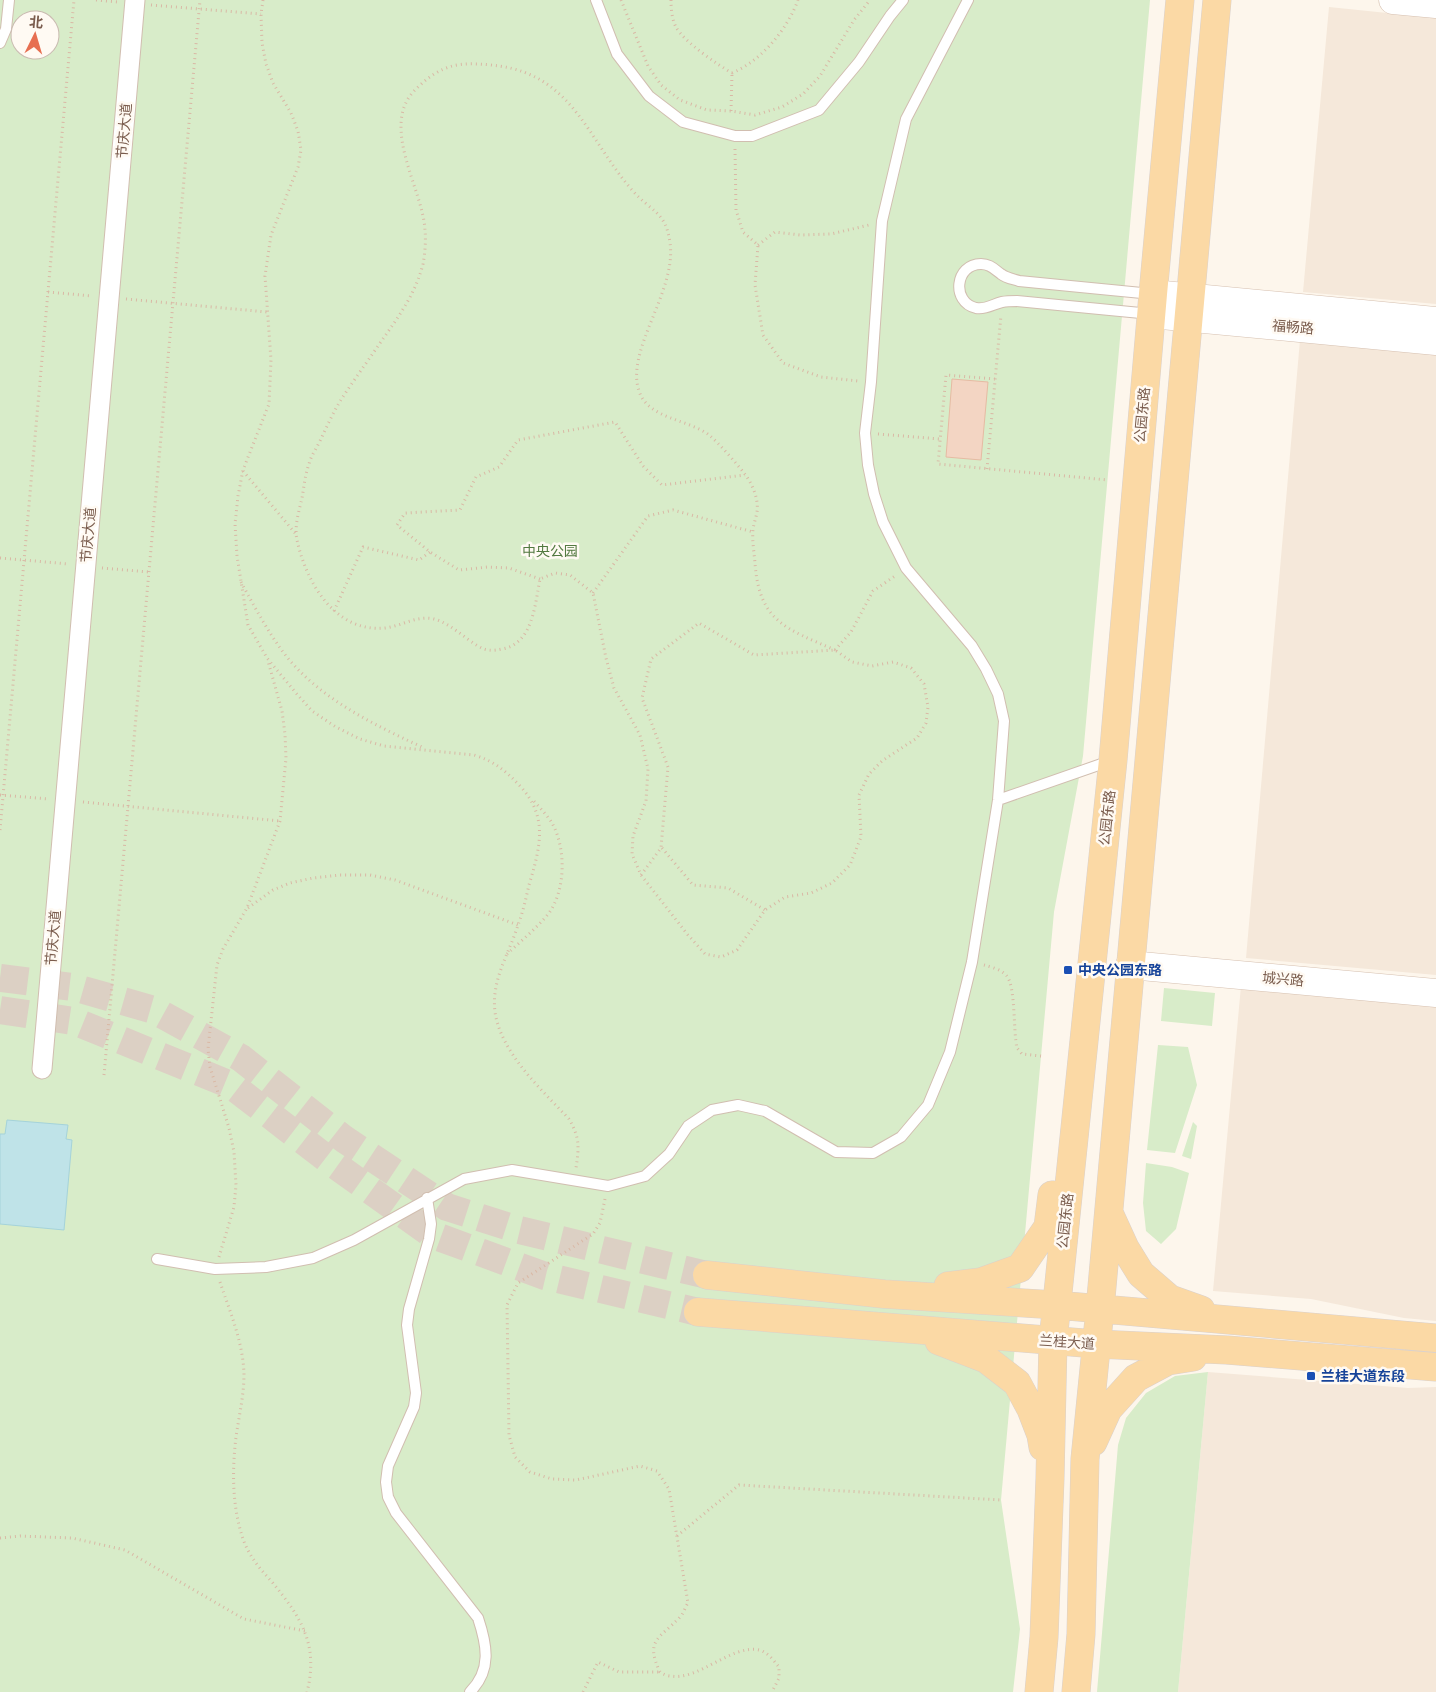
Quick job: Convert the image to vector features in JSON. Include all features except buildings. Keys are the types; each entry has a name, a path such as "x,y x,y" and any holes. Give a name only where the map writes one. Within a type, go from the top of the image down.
{"main road":[{"name":"公园东路","path":"1039,1692 1044,1637 1050,1478 1052,1341 1112,760 1180,0"},
{"path":"1076,1692 1081,1634 1085,1459 1217,0"},
{"path":"1393,0 1436,4"},
{"name":"福畅路","path":"1152,304 1436,321"},
{"name":"福畅路","path":"1188,307 1436,340"},
{"name":"城兴路","path":"1130,966 1436,993"},
{"path":"884,1294 981,1282 1020,1268 1048,1228 1062,1112 1081,1068"},
{"path":"1108,1212 1125,1248 1142,1274 1170,1299 1233,1321"},
{"path":"707,1275 884,1294 1056,1305 1436,1338"},
{"name":"兰桂大道","path":"698,1312 1052,1341 1226,1350 1436,1367"},
{"path":"912,1330 986,1359 1017,1383 1031,1409 1041,1435 1050,1478"},
{"path":"1085,1459 1108,1409 1136,1378 1168,1361 1226,1350"}],"street":[{"name":"节庆大道","path":"42,1069 135,2"}],"lane":[{"path":"0,43 6,29 9,0"},
{"path":"596,0 617,54 649,96 683,122 735,136 752,136 819,110 859,62 903,0"},
{"path":"157,1259 215,1269 266,1267 313,1258 354,1240 464,1179 512,1170 608,1186 646,1176 669,1154 688,1126 712,1110 738,1105 765,1111 836,1152 873,1153 901,1137 928,1105 950,1052 972,962 998,800 1004,721 998,694 986,668 972,646 906,568 883,522 874,494 868,465 865,433 871,382 882,221 906,119 967,0"},
{"path":"987,264 1009,278 1019,281 1152,304 1017,301 1002,302 981,309 968,304 959,292 959,284 965,270 971,266 987,264"},
{"path":"998,800 1112,760"},
{"path":"427,1198 431,1224 429,1239 409,1308 407,1325 416,1393 414,1407 388,1466 386,1482 388,1497 396,1513 478,1618 486,1660 484,1673 470,1692"}],"path":[{"path":"0,830 74,0"},
{"path":"96,0 261,14"},
{"path":"104,1074 200,0"},
{"path":"263,0 261,14 262,42 266,64 274,83 291,113 298,131 301,150 298,167 271,235 265,276 271,360 269,404 243,470 238,496 235,524 239,579 248,625 267,658 312,711 336,727 360,739 384,746 474,754 488,759 510,774 552,822 559,839 562,857 562,876 550,912 506,956"},
{"path":"621,0 648,66 661,85 680,100 707,110 732,111 755,115 782,107 803,94 820,76 854,20 870,0"},
{"path":"671,0 671,9 676,27 684,38 721,67 732,73"},
{"path":"732,73 755,60 768,47 781,32 794,11 798,0"},
{"path":"295,534 309,464 337,406 410,298 424,262 426,228 404,153 400,126 408,97 427,78 452,66 484,64 516,68 545,81 573,107 632,190 666,221 671,247 670,272 640,352 636,380 640,396 653,410 709,435 746,475 754,492 758,508 753,532 756,580 762,602 776,619 793,632 835,650 852,662 872,666 893,662 911,668 924,684 928,707 926,723 917,738 882,761 869,774 859,795 861,836 850,865 832,882 811,893 785,897 765,910 737,950 721,957 705,954 688,935 641,875 632,854 633,836 646,801 648,769 640,735 614,688 593,593 570,575 555,573 540,579 508,568 459,570 430,552 397,525 404,513 460,510 476,477 499,467 518,440 615,422 643,466 662,485 746,475"},
{"path":"732,73 732,111"},
{"path":"735,136 736,210 743,232 758,245"},
{"path":"871,382 821,377 783,363 763,335 756,285 758,245 775,232 800,235 831,234 882,221"},
{"path":"48,292 267,312"},
{"path":"987,469 1002,302"},
{"path":"995,379 946,375 938,464 1108,480"},
{"path":"865,433 940,439"},
{"path":"243,470 295,534 304,565 313,584 334,611 344,619 360,627 379,629 398,626 420,618 438,619 483,650 497,651 510,648 522,638 530,626 540,579"},
{"path":"593,593 648,516 673,510 753,532"},
{"path":"334,611 363,547 418,560 430,552"},
{"path":"641,875 661,848 668,768 642,698 651,659 699,623 754,655 835,650 851,632 873,591 906,568"},
{"path":"239,579 262,620 284,652 308,678 360,716 425,749"},
{"path":"267,658 282,712 286,758 280,821 247,908 223,949 217,965 208,1049 210,1067 231,1136 236,1185 234,1207 215,1269 237,1333 244,1372 234,1465 238,1519 243,1540 252,1559 296,1612 306,1631 310,1670 307,1692"},
{"path":"2,795 280,821"},
{"path":"530,796 539,824 540,849 518,925 499,971 495,1010 500,1031 508,1050 570,1118 576,1131 579,1145 574,1180"},
{"path":"661,848 693,885 728,888 765,910"},
{"path":"247,908 273,890 290,883 340,874 370,875 395,880 518,925"},
{"path":"972,962 996,969 1006,975 1011,985 1017,1048 1022,1054 1041,1056"},
{"path":"608,1186 600,1222 592,1234 518,1283 508,1305 509,1435 515,1457 530,1472 552,1479 576,1480 640,1466 657,1471 669,1489 688,1603 681,1616 660,1634 654,1646 653,1659 660,1672"},
{"path":"677,1536 739,1486 1001,1500"},
{"path":"0,1538 20,1536 72,1538 125,1550 244,1619 306,1631"},
{"path":"583,1692 598,1662 619,1672 660,1672 671,1677 686,1675 744,1650 759,1650 771,1657 779,1667 779,1678 772,1692"}],"shaded area":[{"path":"1329,7 1436,18 1436,304 1303,292"},
{"path":"1300,340 1436,353 1436,975 1246,958"},
{"path":"1241,986 1436,1004 1436,1321 1404,1318 1311,1299 1213,1291"},
{"path":"1208,1372 1408,1388 1436,1387 1436,1692 1178,1692"}],"green space":[{"name":"中央公园","path":"0,0 1150,0 1083,756 1054,912 1001,1500 1020,1629 1013,1692 0,1692"},
{"path":"1164,988 1215,993 1212,1026 1161,1021"},
{"path":"1158,1045 1188,1047 1197,1085 1175,1153 1147,1150"},
{"path":"1193,1122 1197,1126 1191,1159 1182,1156"},
{"path":"1146,1163 1172,1167 1189,1173 1176,1229 1161,1244 1146,1231 1143,1203"},
{"path":"1208,1372 1178,1692 1097,1692 1118,1445 1126,1418 1146,1393 1175,1376"}],"water":[{"path":"7,1120 68,1125 66,1139 72,1140 64,1230 0,1224 0,1134 5,1134"}],"tunnel":[{"path":"0,978 73,987 154,1010 241,1058 344,1139 447,1207 519,1230 707,1275"},
{"path":"0,1010 74,1021 231,1085 335,1165 433,1235 545,1276 698,1312"}],"place":[{"name":"中央公园东路","path":"1068,970"},
{"name":"兰桂大道东段","path":"1311,1376"}]}
